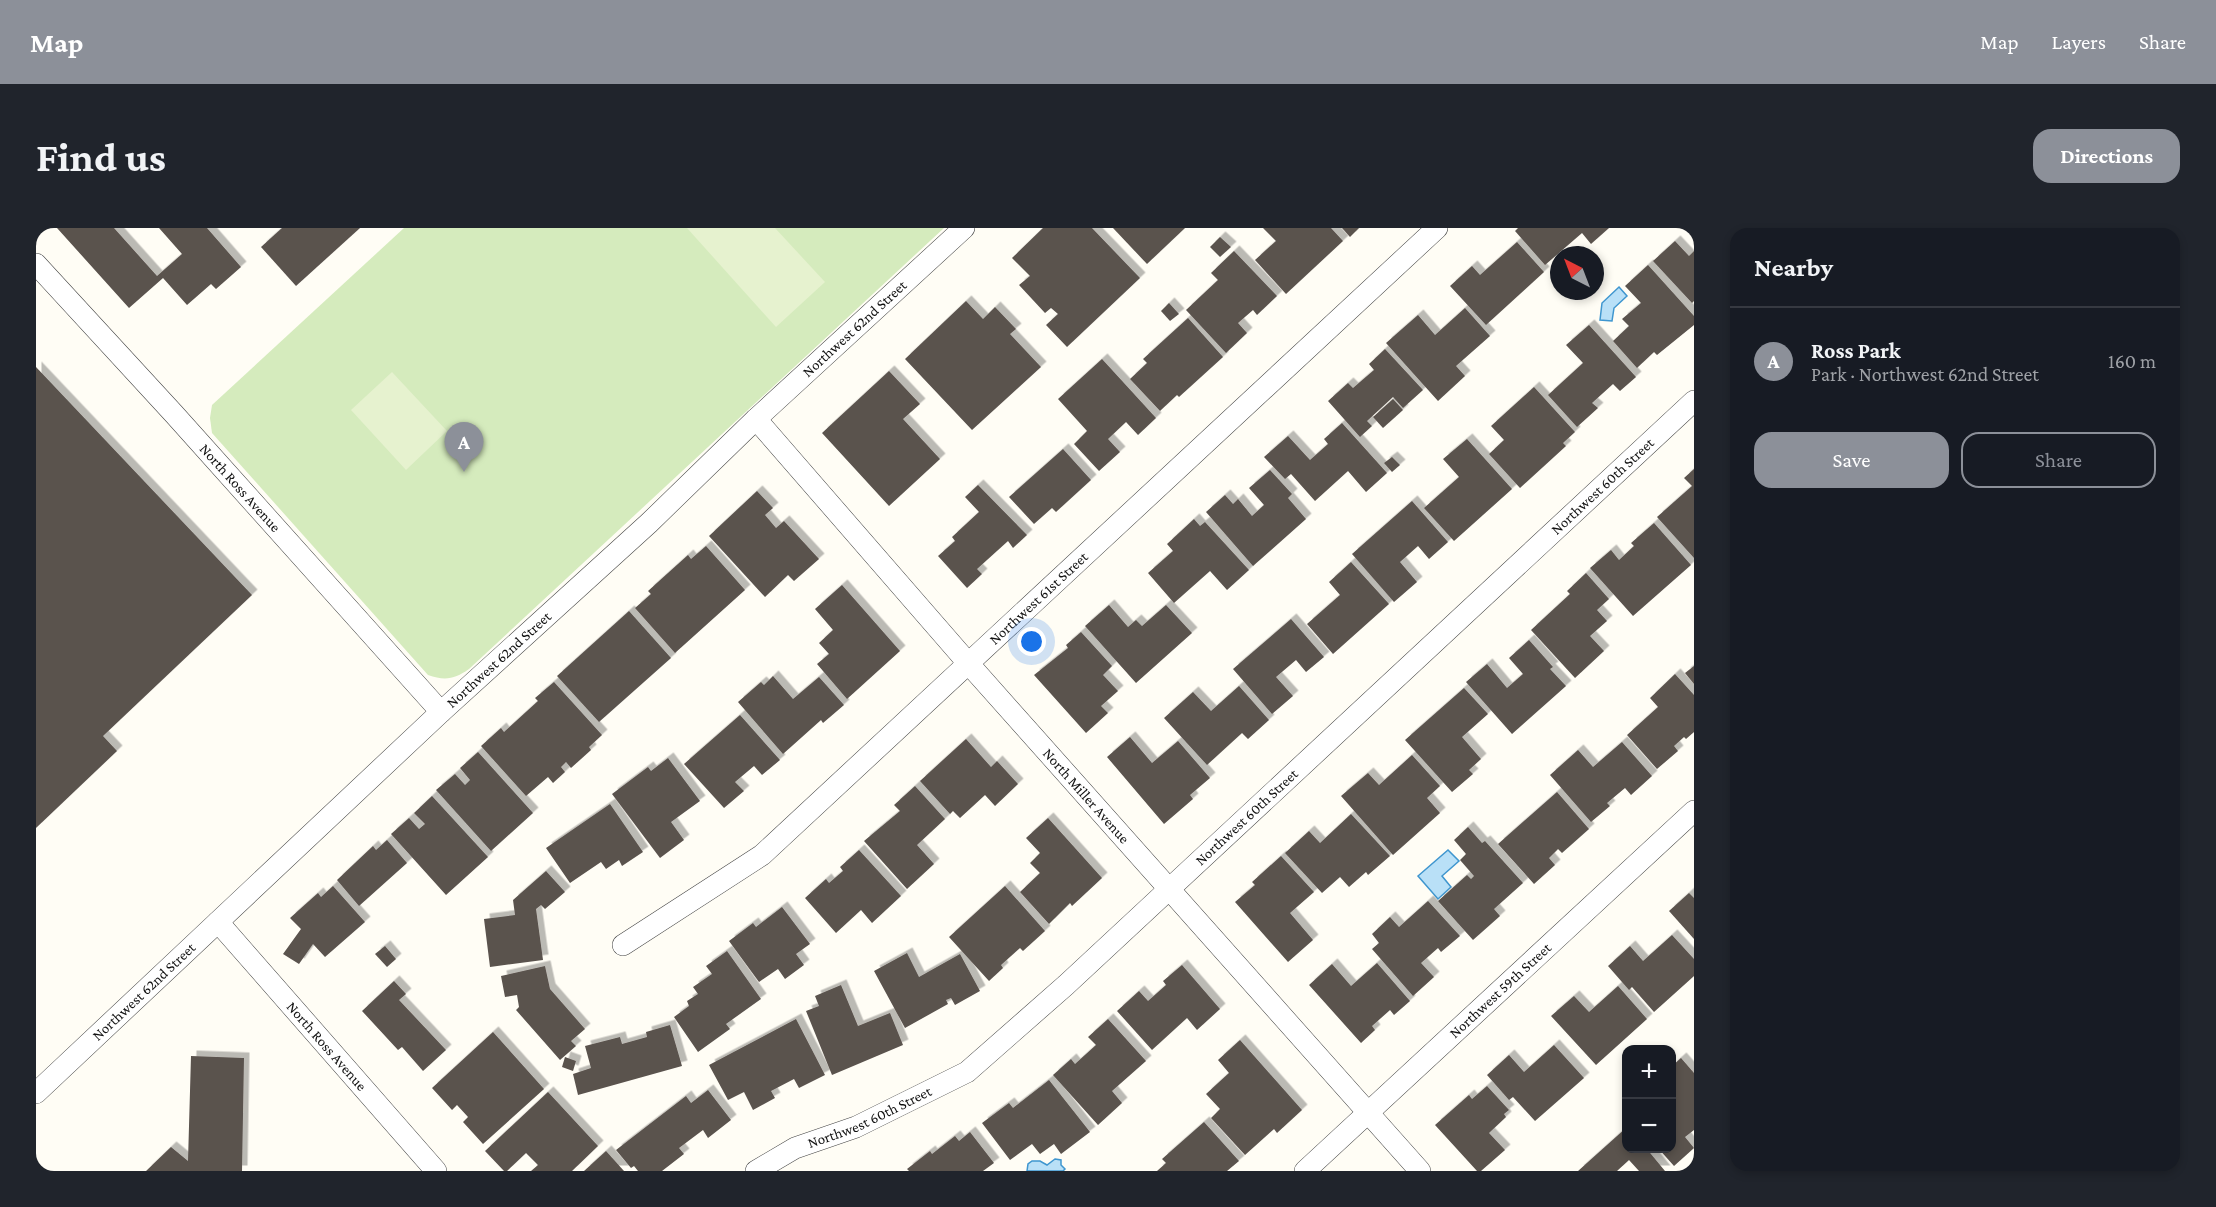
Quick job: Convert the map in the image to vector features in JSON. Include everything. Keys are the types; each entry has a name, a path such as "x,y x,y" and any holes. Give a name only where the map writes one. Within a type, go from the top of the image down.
{"street":[{"name":"Northwest 62nd Street","path":"36,1093 441,712 649,524 756,419 964,228"},
{"name":"Northwest 61st Street","path":"623,945 762,855 1437,228"},
{"name":"North Ross Avenue","path":"36,264 441,712"},
{"name":"Northwest 60th Street","path":"756,1171 795,1148 856,1127 967,1072 1066,985 1694,401"},
{"name":"North Miller Avenue","path":"756,419 968,663 1420,1171"},
{"name":"Northwest 59th Street","path":"1305,1171 1694,810"},
{"name":"North Ross Avenue","path":"218,922 436,1171"}],"green space":[{"path":"404,228 944,228 469,669 454,677 440,678 428,675 212,433 210,418 212,405"},
{"path":"687,228 775,228 825,282 776,327"},
{"path":"392,372 447,431 406,470 351,410"}],"water":[{"path":"1619,287 1627,296 1614,308 1612,321 1600,320 1602,303"},
{"path":"1448,850 1459,861 1442,876 1451,887 1438,899 1418,876"},
{"path":"1055,1159 1061,1160 1061,1165 1065,1169 1063,1171 1027,1171 1028,1164 1032,1161 1040,1161 1047,1165"}],"building":[{"path":"57,228 114,228 157,276 182,254 159,228 207,228 241,267 216,289 211,284 187,305 163,278 129,308"},
{"path":"282,228 360,228 296,286 261,247"},
{"path":"1043,228 1092,228 1140,278 1067,347 1046,325 1058,314 1051,308 1045,313 1019,285 1030,276 1012,258"},
{"path":"1113,228 1185,228 1147,264"},
{"path":"1263,228 1331,228 1343,241 1286,294 1255,260 1276,241"},
{"path":"1342,228 1359,228 1350,237"},
{"path":"1518,228 1609,228 1591,244 1582,233 1567,246 1550,246 1550,261 1545,265 1515,231"},
{"path":"1220,237 1231,247 1220,257 1210,247"},
{"path":"1675,241 1689,256 1694,251 1694,301 1692,303 1653,261"},
{"path":"1517,242 1544,272 1486,325 1450,286 1472,266 1480,275"},
{"path":"1234,251 1277,296 1257,315 1253,310 1238,323 1247,333 1226,353 1186,310 1218,280 1211,273"},
{"path":"1648,265 1694,316 1694,325 1657,355 1654,352 1637,368 1613,341 1629,326 1622,319 1641,303 1625,286"},
{"path":"966,301 983,319 995,307 1016,329 1010,334 1041,367 972,430 905,359"},
{"path":"1169,303 1179,314 1170,321 1161,311"},
{"path":"1465,308 1490,336 1456,366 1465,376 1438,401 1386,343 1418,315 1435,335"},
{"path":"1188,318 1223,357 1160,411 1130,379 1147,363 1143,359"},
{"path":"1589,325 1636,377 1620,391 1613,384 1592,403 1598,408 1577,427 1548,395 1583,363 1566,345"},
{"path":"1385,349 1423,390 1403,408 1393,397 1367,421 1372,426 1360,437 1328,401 1348,383 1353,388 1374,370 1369,364"},
{"path":"1102,359 1156,418 1138,435 1126,422 1108,439 1120,452 1099,471 1074,444 1087,431 1058,399"},
{"path":"36,367 252,595 103,736 117,751 36,828"},
{"path":"889,371 920,404 903,419 940,459 889,506 822,433"},
{"path":"1534,387 1575,432 1563,443 1566,446 1520,488 1489,454 1504,440 1491,426"},
{"path":"1393,399 1403,410 1383,428 1373,417"},
{"path":"1342,423 1387,473 1366,492 1348,471 1315,501 1291,474 1285,479 1264,457 1288,436 1310,460 1328,444 1324,439"},
{"path":"1467,439 1512,489 1454,541 1424,508 1459,477 1443,459"},
{"path":"1063,449 1091,480 1056,512 1052,508 1034,524 1009,497"},
{"path":"1392,457 1400,465 1392,472 1384,463"},
{"path":"1694,469 1694,558 1657,517 1692,486 1684,478"},
{"path":"1270,470 1292,494 1288,498 1306,519 1253,566 1206,512 1225,495 1233,504 1238,499 1252,516 1264,505 1249,488"},
{"path":"978,485 1027,535 1013,548 1008,541 977,569 982,574 967,588 938,556 955,541 952,537 979,512 965,497"},
{"path":"757,491 773,508 765,515 776,528 784,521 819,559 794,581 788,575 765,597 709,536"},
{"path":"1412,501 1448,542 1429,559 1418,546 1400,562 1417,582 1394,602 1352,554"},
{"path":"1194,519 1200,526 1205,522 1249,570 1227,590 1210,571 1174,603 1148,573 1173,551 1167,544"},
{"path":"1654,523 1691,565 1633,616 1590,568 1611,550 1619,560 1634,546 1631,543"},
{"path":"706,546 745,590 675,653 635,608 651,594 648,591 688,555 691,559"},
{"path":"1351,562 1389,604 1333,654 1307,624 1340,595 1329,582"},
{"path":"1586,573 1609,599 1597,610 1607,621 1590,636 1604,651 1575,678 1531,630 1570,594 1567,591"},
{"path":"842,585 900,651 847,699 817,664 829,654 819,643 833,630 815,609"},
{"path":"1109,605 1128,627 1136,620 1142,626 1166,605 1192,633 1136,683 1085,626"},
{"path":"629,611 671,658 599,722 557,676"},
{"path":"1291,619 1324,657 1306,672 1296,660 1276,677 1293,696 1272,714 1233,669"},
{"path":"1081,632 1112,666 1103,675 1118,691 1101,706 1108,713 1086,733 1034,675 1068,648 1066,645"},
{"path":"1529,640 1553,667 1550,669 1566,686 1512,734 1466,682 1487,664 1507,688 1523,674 1509,658"},
{"path":"1694,666 1694,684 1685,673"},
{"path":"1675,674 1694,695 1694,732 1674,746 1678,751 1657,769 1627,735 1658,707 1650,698"},
{"path":"773,676 793,699 819,677 844,705 823,723 821,720 783,754 738,702 761,682 764,685"},
{"path":"554,682 602,735 589,747 591,750 571,768 566,762 561,767 565,772 553,783 548,777 526,796 481,746 501,728 504,732 538,701 535,698"},
{"path":"1239,686 1269,720 1248,739 1242,733 1207,765 1164,718 1193,692 1211,711"},
{"path":"1464,688 1488,714 1462,737 1481,759 1469,770 1473,774 1452,792 1405,740"},
{"path":"740,715 780,760 762,775 754,766 735,782 744,791 724,808 684,764"},
{"path":"1130,737 1152,763 1178,741 1210,778 1190,795 1193,799 1164,824 1107,757"},
{"path":"966,739 991,767 997,761 1018,784 995,806 985,795 960,818 953,811 950,814 920,781"},
{"path":"1622,742 1652,776 1631,795 1625,788 1607,803 1610,806 1591,822 1550,775 1578,750 1593,767"},
{"path":"478,752 533,813 491,851 436,790 455,774 465,785 470,780 460,768"},
{"path":"1412,755 1440,786 1427,798 1440,813 1393,855 1341,796 1368,773 1379,785"},
{"path":"668,758 700,801 671,822 684,840 660,858 612,794 648,767 651,771"},
{"path":"915,786 945,819 917,845 934,864 907,889 864,841 900,811 894,805"},
{"path":"1557,792 1589,829 1562,853 1558,849 1549,858 1555,865 1534,884 1498,844"},
{"path":"432,796 488,857 446,895 391,834 409,818 419,829 425,824 414,813"},
{"path":"610,804 643,852 622,866 619,860 606,869 601,862 570,883 546,848"},
{"path":"1351,814 1390,856 1368,875 1366,872 1349,887 1340,877 1322,893 1285,853 1309,831 1320,843"},
{"path":"1048,818 1102,878 1072,906 1070,903 1049,924 1020,892 1040,873 1030,863 1040,853 1026,838"},
{"path":"1468,827 1482,843 1485,841 1523,883 1494,909 1500,916 1473,940 1438,901 1467,875 1471,879 1474,876 1460,860 1466,854 1454,840"},
{"path":"387,840 407,863 359,906 337,880 373,846 376,850"},
{"path":"859,850 901,896 872,923 861,910 836,933 805,898 826,879 829,883 843,871 840,867"},
{"path":"1281,856 1314,892 1290,913 1313,940 1288,962 1235,902 1255,885 1252,882"},
{"path":"546,871 565,892 545,909 541,905 536,909 543,960 490,967 484,919 515,915 513,900"},
{"path":"333,886 365,922 325,957 313,944 299,964 283,954 301,929 290,918 318,893 321,897"},
{"path":"1005,886 1045,931 1023,951 1020,948 1001,965 1003,968 989,981 949,937"},
{"path":"1689,893 1694,898 1694,939 1669,911"},
{"path":"1428,901 1460,936 1441,952 1438,948 1421,963 1434,977 1413,996 1372,949 1379,943 1372,934 1390,917 1399,927"},
{"path":"782,907 810,944 796,954 804,965 785,979 778,969 759,982 729,941 753,923 756,927"},
{"path":"1672,935 1694,959 1694,976 1654,1012 1632,987 1629,990 1608,966 1630,946 1643,961"},
{"path":"385,946 396,959 387,967 375,954"},
{"path":"727,951 761,999 726,1024 730,1029 698,1052 674,1017 689,1006 687,1001 698,994 693,987 712,974 706,966"},
{"path":"907,953 919,977 960,954 980,991 955,1005 951,998 946,1000 948,1004 905,1028 874,971"},
{"path":"1377,963 1410,1001 1394,1015 1390,1010 1372,1026 1375,1030 1361,1043 1309,985 1332,964 1351,986"},
{"path":"1182,965 1220,1009 1197,1030 1187,1018 1152,1050 1117,1011 1139,991 1148,1001 1166,985 1163,981"},
{"path":"545,966 550,989 585,1029 571,1041 576,1046 560,1060 516,1010 519,1007 517,995 505,997 501,976"},
{"path":"394,981 406,994 399,1000 446,1050 423,1071 402,1047 398,1050 362,1011"},
{"path":"841,985 858,1026 890,1013 903,1045 832,1075 806,1011 819,1006 815,996"},
{"path":"1618,986 1647,1019 1596,1065 1551,1016 1574,996 1589,1012"},
{"path":"796,1019 825,1075 799,1088 794,1079 771,1091 775,1098 753,1110 744,1092 728,1100 709,1065"},
{"path":"1108,1019 1146,1061 1112,1091 1122,1103 1098,1125 1053,1075 1071,1059 1075,1064 1096,1045 1088,1037"},
{"path":"670,1025 682,1066 578,1095 573,1074 591,1068 585,1046 620,1037 622,1044 647,1037 646,1032"},
{"path":"493,1032 544,1089 483,1144 463,1122 468,1117 457,1105 452,1110 432,1088"},
{"path":"1240,1040 1302,1110 1277,1133 1274,1129 1245,1155 1211,1118 1220,1109 1206,1094 1229,1073 1218,1060"},
{"path":"1554,1045 1584,1078 1535,1121 1513,1097 1509,1100 1487,1075 1509,1055 1524,1072"},
{"path":"191,1056 244,1058 242,1171 146,1171 171,1147 188,1161"},
{"path":"565,1057 576,1061 573,1071 562,1067"},
{"path":"1681,1058 1694,1073 1694,1130 1685,1137 1694,1148 1674,1166 1662,1153 1676,1153 1676,1062"},
{"path":"1049,1080 1090,1132 1061,1154 1054,1144 1040,1154 1032,1144 1010,1160 982,1123 1009,1103 1013,1108"},
{"path":"1487,1086 1509,1110 1504,1114 1506,1117 1489,1133 1505,1150 1481,1171 1477,1171 1435,1125 1469,1095 1472,1099"},
{"path":"708,1090 731,1120 708,1138 703,1130 679,1148 684,1154 662,1171 638,1171 634,1166 631,1168 616,1150 686,1096 691,1103"},
{"path":"548,1092 598,1146 572,1171 531,1171 538,1165 526,1153 507,1171 504,1171 485,1151"},
{"path":"1204,1122 1239,1161 1227,1171 1157,1171 1166,1163 1162,1159"},
{"path":"970,1132 994,1163 983,1171 909,1171 907,1169 930,1151 932,1154 955,1136 959,1141"},
{"path":"1622,1132 1622,1153 1650,1153 1665,1171 1639,1171 1629,1160 1617,1171 1578,1171"},
{"path":"606,1151 624,1171 584,1171"}],"place":[{"name":"Ross Park","path":"464,472"}]}
